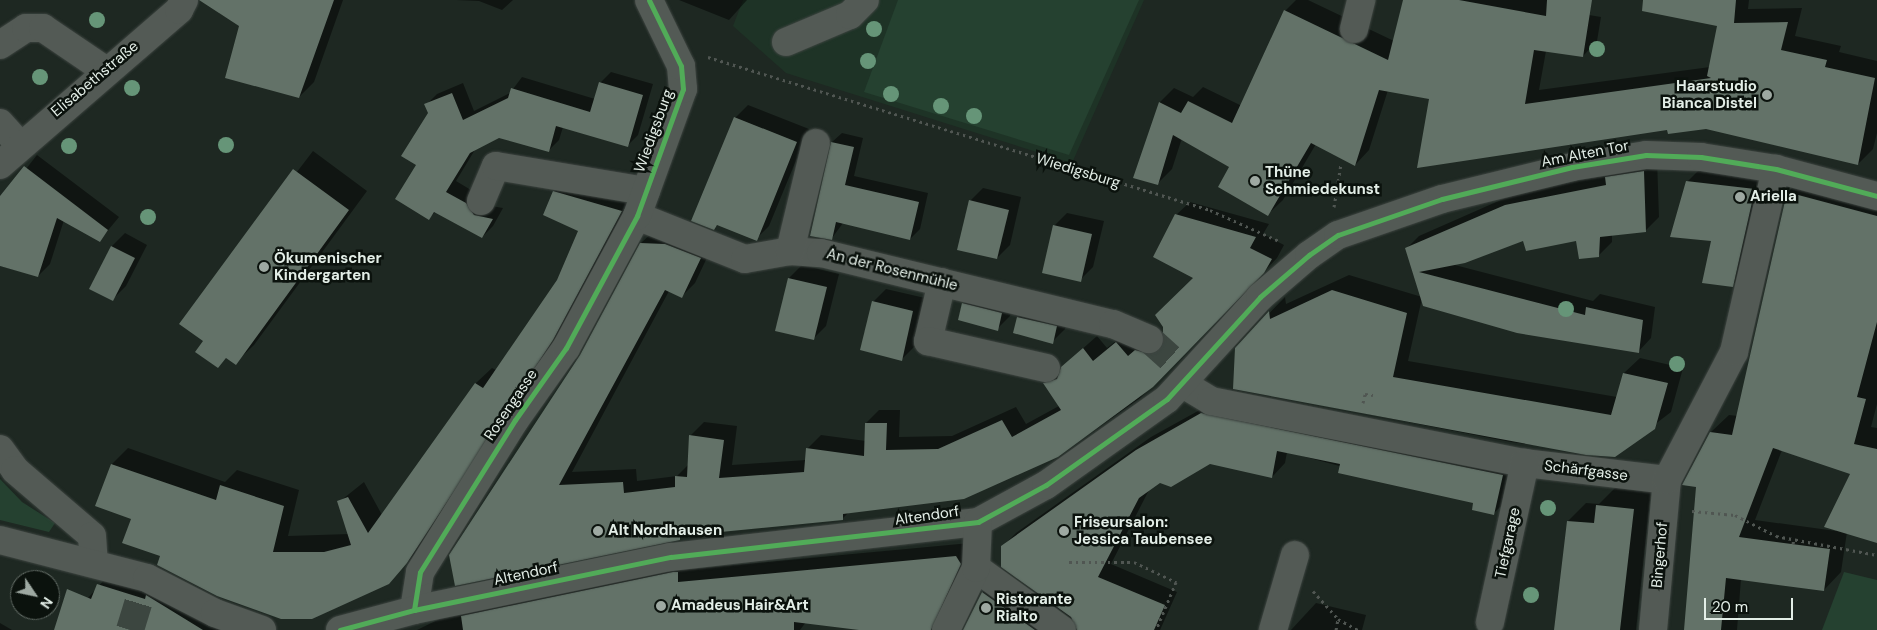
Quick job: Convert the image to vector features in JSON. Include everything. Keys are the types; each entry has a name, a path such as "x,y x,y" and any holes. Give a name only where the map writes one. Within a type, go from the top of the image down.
{"street":[{"name":"Wiedigsburg","path":"641,203 683,89 682,66 649,0"},
{"path":"786,42 850,16 865,0"},
{"path":"1354,30 1361,0"},
{"name":"Elisabethstraße","path":"0,165 19,144 105,70 175,3"},
{"path":"1,40 26,28 43,28 105,70"},
{"path":"0,124 19,144"},
{"path":"790,251 816,143"},
{"name":"Am Alten Tor","path":"1309,255 1338,235 1442,199 1572,167 1628,158 1701,157 1776,169 1877,196"},
{"path":"480,201 496,166 641,203"},
{"path":"1667,480 1734,352 1776,169"},
{"name":"An der Rosenmühle","path":"641,203 745,259 790,251 821,253 1113,324 1149,339"},
{"name":"Rosengasse","path":"414,610 420,572 514,420 566,348 641,203"},
{"name":"Altendorf","path":"340,630 414,610 671,558 978,522 1046,484 1184,375 1260,297 1309,255"},
{"path":"942,282 928,341 1046,368"},
{"name":"Schärfgasse","path":"1184,375 1211,401 1525,463 1667,480"},
{"path":"0,449 15,470 92,536 94,562"},
{"name":"Tiefgarage","path":"1490,622 1525,463"},
{"name":"Bingerhof","path":"1653,630 1667,480"},
{"path":"946,630 976,568 978,522"},
{"path":"0,540 94,562 144,588 219,621 262,630"},
{"path":"1273,630 1292,567"},
{"path":"976,568 1062,630"}],"path":[{"path":"1338,235 1333,191 1341,164"},
{"path":"1664,508 1735,515 1776,536 1877,555"},
{"path":"1793,544 1794,538"},
{"path":"1068,562 1134,562 1176,582 1156,630"},
{"path":"1292,567 1318,593 1338,619 1358,630"},
{"path":"1336,630 1338,619"}],"shaded area":[{"path":"743,0 1144,0 1072,163 786,73 733,26"},
{"path":"898,0 1139,0 1069,155 864,92"},
{"path":"0,479 22,502 55,523 49,532 0,520"},
{"path":"1844,572 1877,580 1877,630 1822,630"}],"building":[{"path":"199,0 334,0 299,98 225,78 239,26"},
{"path":"1403,0 1459,0 1546,16 1547,0 1592,0 1583,57 1534,50 1525,104 1711,78 1707,76 1717,26 1642,11 1643,0 1736,0 1734,23 1788,22 1781,50 1827,60 1825,67 1875,78 1858,165 1706,129 1668,134 1667,130 1417,168 1429,99 1379,90 1355,166 1311,143 1268,216 1218,187 1229,167 1173,135 1158,185 1133,178 1159,102 1181,113 1188,101 1232,123 1284,10 1388,60"},
{"path":"599,82 643,95 628,147 556,126 549,152 499,138 470,153 446,192 466,203 474,215 493,219 482,238 434,212 429,220 395,199 416,165 401,156 428,113 424,104 452,93 463,120 508,98 511,88 590,112"},
{"path":"734,117 797,142 757,241 717,225 714,230 691,221"},
{"path":"831,142 854,147 845,185 919,202 910,240 836,222 832,240 810,236"},
{"path":"24,166 108,230 100,242 57,218 38,277 0,266 0,196"},
{"name":"Ökumenischer Kindergarten","path":"293,169 349,210 236,365 226,358 218,368 195,352 203,341 179,324"},
{"path":"1644,171 1646,232 1600,237 1599,257 1579,259 1576,241 1526,251 1523,241 1465,263 1419,272 1585,315 1586,307 1643,320 1639,353 1517,333 1423,306 1405,248 1505,205 1606,185 1605,177"},
{"path":"1686,181 1755,189 1733,287 1702,283 1711,241 1670,237"},
{"path":"553,191 622,211 553,340 407,563 389,584 312,619 281,619 217,596 157,565 160,556 122,543 131,519 95,506 111,464 216,500 220,485 284,506 273,552 324,552 351,545 337,501 348,497 368,533 475,383 483,388 557,280 578,231 543,215"},
{"path":"1787,192 1877,216 1877,322 1857,397 1866,399 1854,444 1877,449 1877,543 1824,527 1850,474 1773,448 1739,537 1830,549 1824,591 1726,578 1721,630 1684,630 1696,487 1682,485 1710,432 1732,435"},
{"path":"969,200 1009,210 997,259 957,250"},
{"path":"1175,214 1256,237 1250,248 1272,259 1264,273 1153,387 1058,457 964,499 843,514 843,520 680,536 680,540 455,586 449,555 580,355 640,243 665,244 701,258 682,298 665,290 559,485 623,482 624,493 675,487 675,476 687,477 689,435 724,440 719,478 804,472 806,448 864,456 865,423 887,423 886,450 938,449 1002,420 1012,437 1061,410 1043,383 1057,379 1061,367 1083,348 1093,361 1116,342 1128,356 1135,350 1151,354 1163,345 1163,327 1155,315 1193,278 1153,257"},
{"path":"1053,225 1092,234 1081,282 1042,273"},
{"path":"111,246 135,258 113,301 89,289"},
{"path":"788,278 827,287 814,340 775,331"},
{"path":"1332,290 1407,313 1393,377 1611,415 1623,373 1668,383 1655,429 1615,457 1586,455 1233,389 1235,348 1269,311 1270,319"},
{"path":"872,301 913,311 902,361 860,350"},
{"path":"962,303 1002,313 998,331 958,320"},
{"path":"1017,317 1057,326 1053,344 1013,333"},
{"path":"1201,413 1503,475 1494,515 1472,510 1473,503 1338,473 1340,464 1277,451 1272,478 1210,464 1171,487 1160,483 1139,498 1098,577 1165,605 1154,630 1077,630 1071,617 1001,567 1001,546 1136,450"},
{"path":"1596,505 1634,509 1620,630 1554,630 1567,521 1594,523"},
{"path":"956,556 961,564 931,630 859,630 794,622 794,630 463,630 461,616 673,572 678,572 678,582"},
{"path":"97,584 145,599 146,595 203,630 54,630 57,620 60,620 60,611 67,589 91,599"},
{"name":"Ristorante Rialto","path":"982,592 1035,630 963,630"}],"tunnel":[{"path":"1149,339 1179,366"},
{"path":"130,630 140,598"}],"cycle path":[{"path":"414,610 420,572 515,420 566,348 637,216 683,89 681,66 649,0"},
{"path":"340,630 414,610 671,557 978,522 1046,485 1167,399 1260,297 1309,255 1338,235 1442,199 1572,167 1646,155 1701,157 1776,169 1877,196"}],"place":[{"name":"Haarstudio Bianca Distel","path":"1767,95"},
{"name":"Thüne Schmiedekunst","path":"1255,181"},
{"name":"Ariella","path":"1740,197"},
{"name":"Ökumenischer Kindergarten","path":"264,267"},
{"name":"Alt Nordhausen","path":"598,531"},
{"name":"Friseursalon: Jessica Taubensee","path":"1064,531"},
{"name":"Amadeus Hair&Art","path":"661,606"},
{"name":"Ristorante Rialto","path":"986,608"}]}
